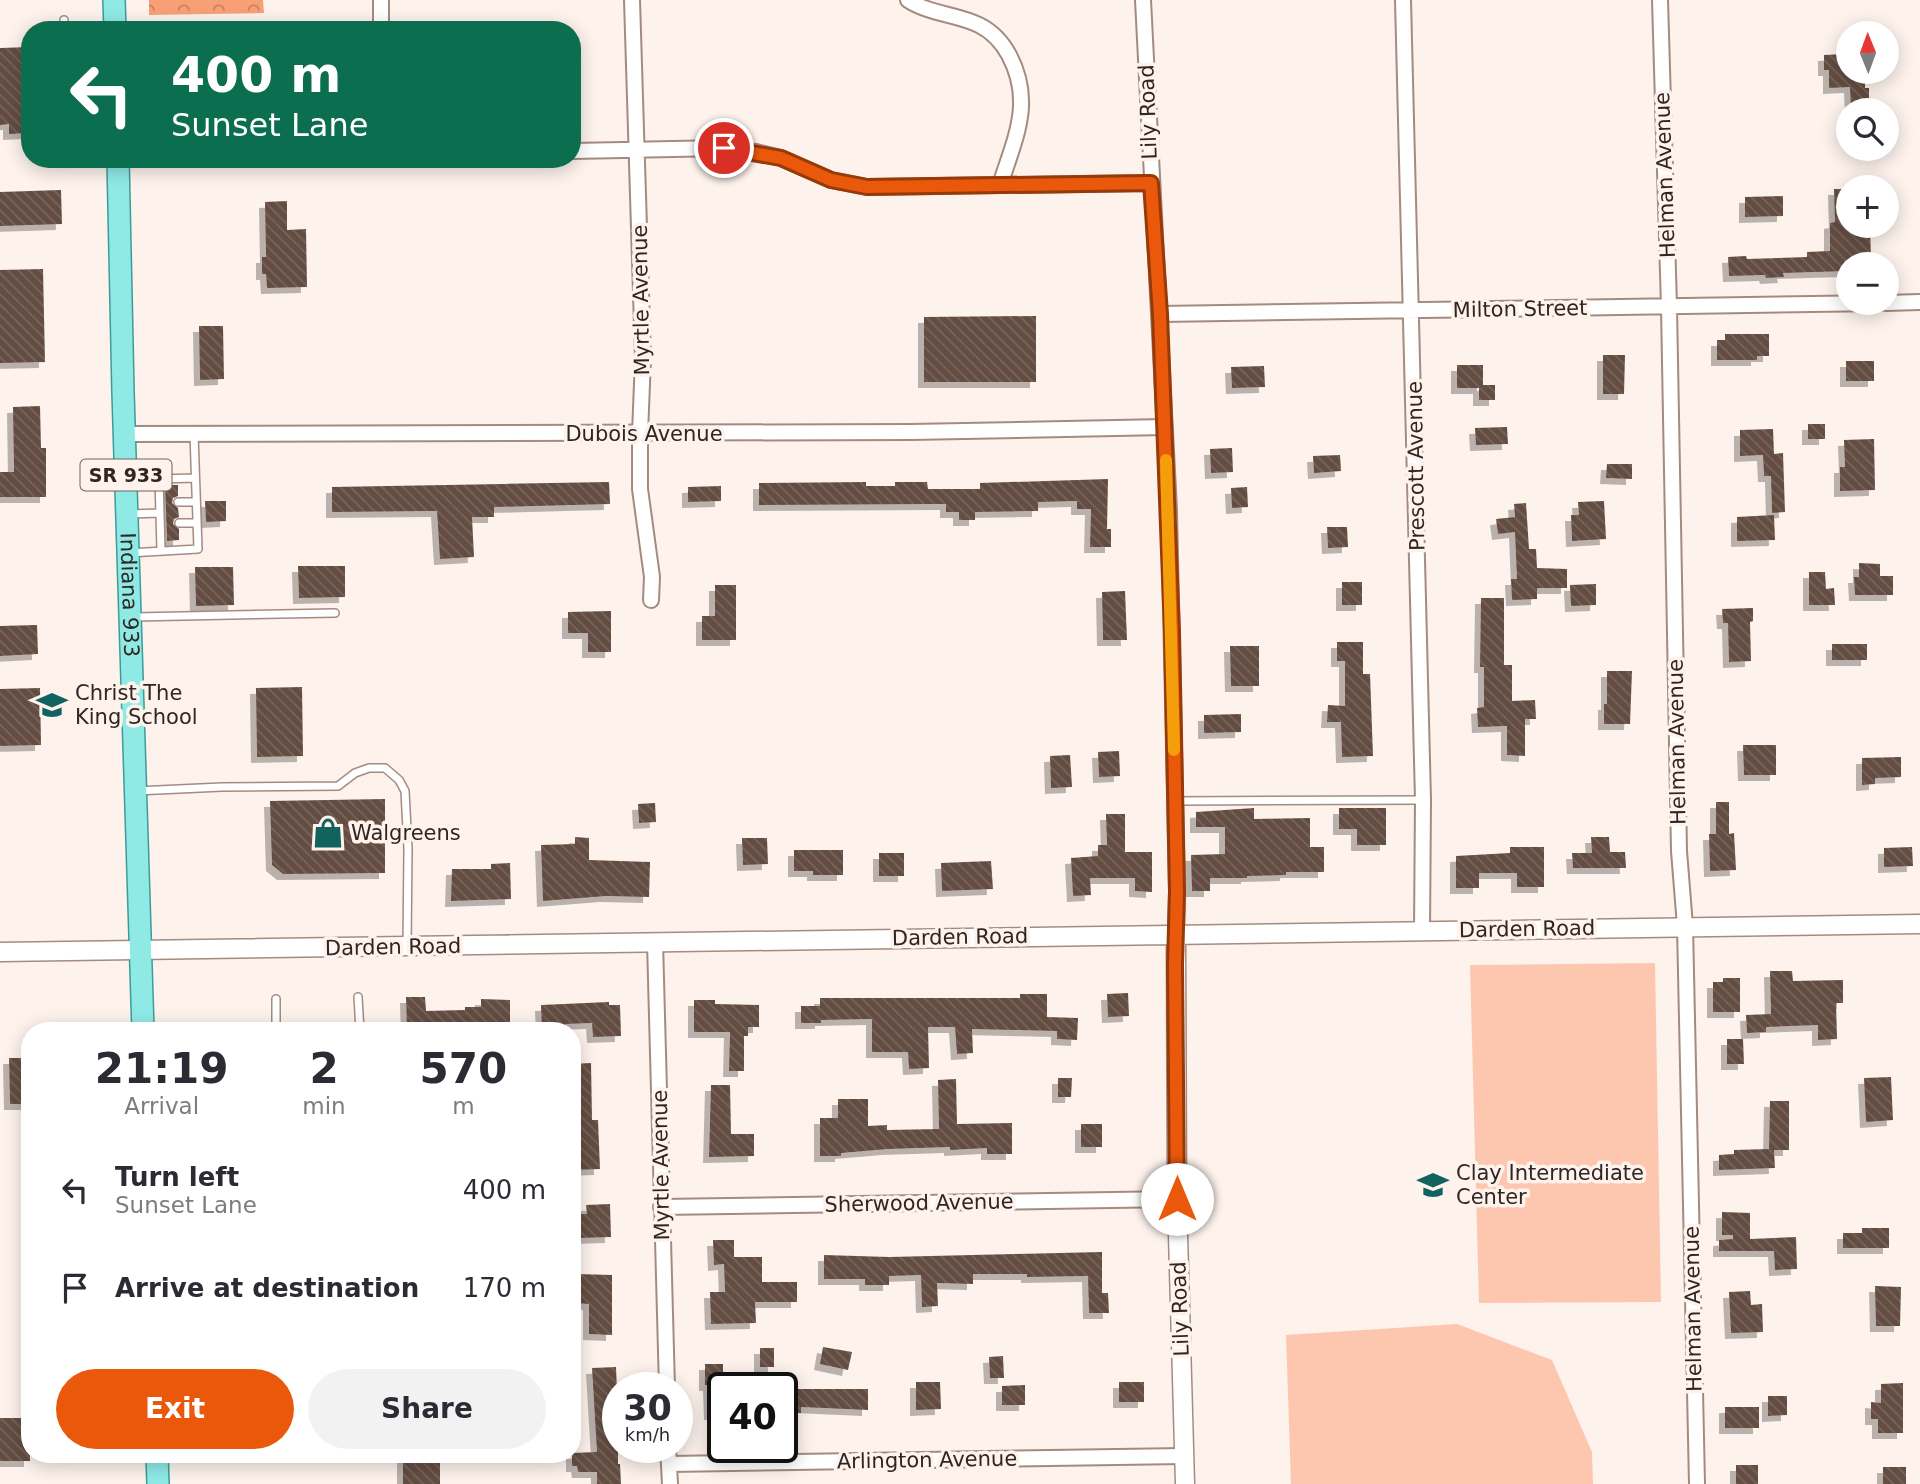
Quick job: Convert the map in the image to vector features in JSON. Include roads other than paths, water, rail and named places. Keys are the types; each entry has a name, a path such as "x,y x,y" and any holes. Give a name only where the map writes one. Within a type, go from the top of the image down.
{"main road":[{"path":"114,0 115,21"},
{"name":"Indiana 933","path":"118,168 143,1022"},
{"path":"157,1463 158,1484"}],"street":[{"path":"380,0 381,21"},
{"name":"Myrtle Avenue","path":"632,0 643,358 639,434 640,489 652,576 651,600"},
{"path":"908,0 978,24 992,33 1004,46 1018,73 1022,91 1020,123 1000,185"},
{"name":"Lily Road","path":"1143,0 1160,314 1172,619 1177,891 1177,1199 1185,1484"},
{"name":"Prescott Avenue","path":"1402,0 1423,800 1422,932"},
{"name":"Helman Avenue","path":"1660,0 1669,307 1679,850 1685,926 1697,1484"},
{"path":"581,151 724,148 756,152 781,158 831,180 867,187 1151,183"},
{"path":"1899,303 1920,302"},
{"name":"Milton Street","path":"1160,314 1836,304"},
{"name":"Dubois Avenue","path":"124,434 897,433 1164,427"},
{"name":"Darden Road","path":"0,952 1920,924"},
{"name":"Myrtle Avenue","path":"655,942 667,1372"},
{"name":"Sherwood Avenue","path":"662,1207 1177,1199"},
{"name":"Arlington Avenue","path":"669,1464 1184,1456"},
{"path":"669,1464 670,1484"}],"lane":[{"path":"128,553 198,550 194,434"},
{"path":"126,481 195,478"},
{"path":"159,479 162,524 160,550"},
{"path":"178,502 196,502"},
{"path":"127,514 160,513"},
{"path":"179,523 197,523"},
{"path":"130,617 335,613"},
{"path":"136,791 338,786 355,773 369,768 385,768 399,780 405,791 408,849 407,946"},
{"path":"1175,801 1423,800"},
{"path":"358,998 359,1022"},
{"path":"276,999 276,1022"}],"place":[{"name":"Christ The King School","path":"52,705"},
{"name":"Walgreens","path":"328,833"},
{"name":"Clay Intermediate Center","path":"1433,1185"}]}
